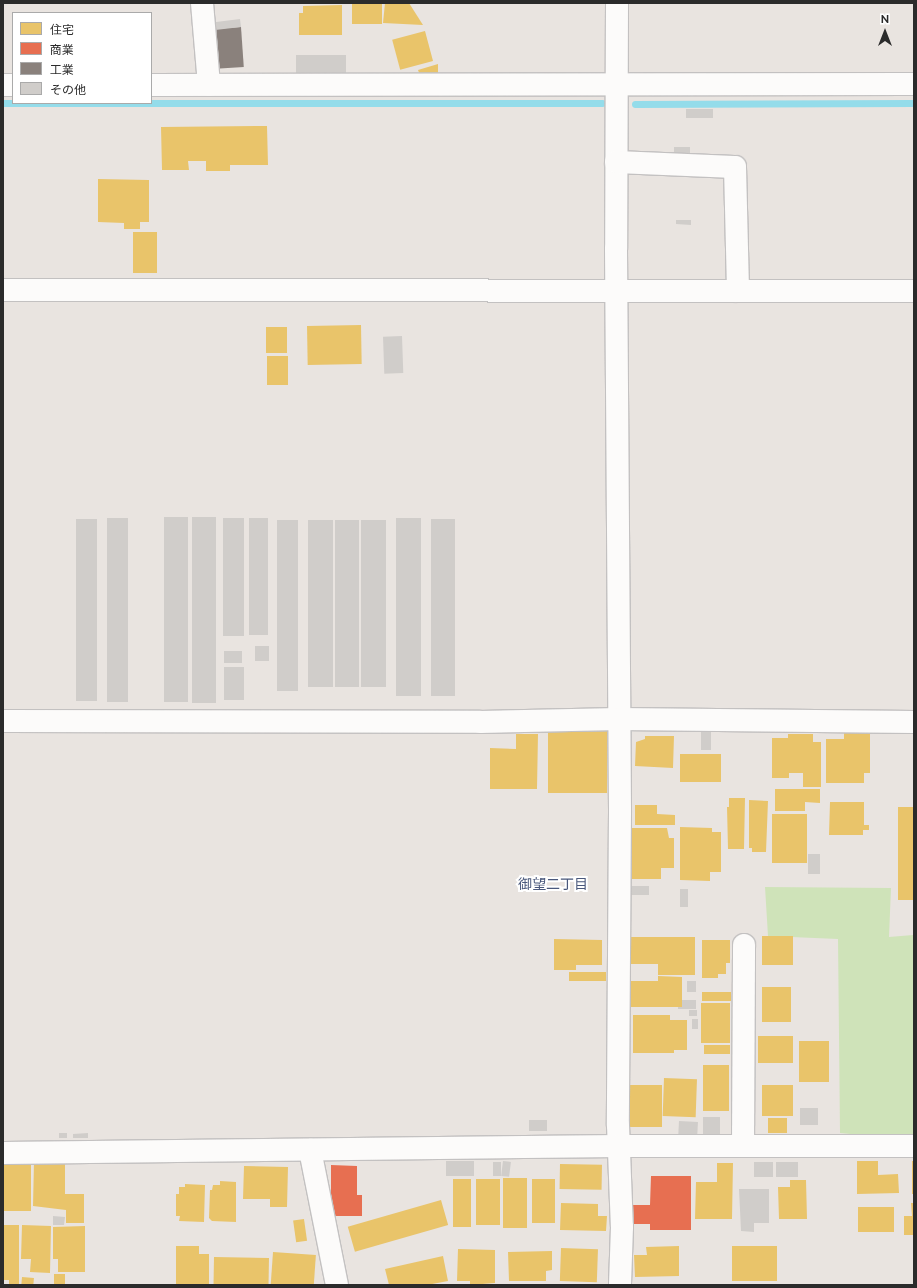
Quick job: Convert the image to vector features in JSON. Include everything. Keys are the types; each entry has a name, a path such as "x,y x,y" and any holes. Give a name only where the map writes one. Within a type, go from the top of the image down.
{"street":[{"path":"202,3 209,85"},
{"path":"617,3 616,162 619,719 619,1146 622,1227 620,1285"},
{"path":"152,85 914,84"},
{"path":"616,162 735,167 738,291"},
{"path":"3,290 914,291"},
{"path":"3,721 480,722 619,719 914,722"},
{"path":"743,1145 744,945"},
{"path":"3,1153 743,1145 914,1146"},
{"path":"310,1150 337,1285"}],"green space":[{"path":"765,887 891,888 889,937 913,935 914,1140 840,1133 838,939 768,936"}],"building: 住宅":[{"path":"352,3 382,3 382,24 352,24"},
{"path":"385,3 409,3 423,25 383,23"},
{"path":"342,5 342,35 299,35 299,13 303,13 303,6"},
{"path":"425,31 433,61 400,70 392,40"},
{"path":"438,64 438,76 421,78 418,70"},
{"path":"267,126 268,165 230,165 230,171 206,171 206,161 188,161 189,170 162,170 161,127"},
{"path":"98,179 149,180 149,222 140,222 140,229 124,229 124,223 98,222"},
{"path":"133,232 157,232 157,273 133,273"},
{"path":"361,325 362,364 308,365 307,326"},
{"path":"266,327 287,327 287,353 266,353"},
{"path":"267,356 288,356 288,385 267,385"},
{"path":"548,731 607,731 607,793 548,793"},
{"path":"844,731 870,731 870,773 864,773 864,783 826,783 826,739 844,739"},
{"path":"516,734 538,734 537,789 490,789 490,748 516,749"},
{"path":"788,734 813,734 813,742 821,742 821,787 803,787 803,773 789,773 789,778 772,778 772,738 788,738"},
{"path":"645,736 674,736 673,768 635,766 636,742 645,739"},
{"path":"680,754 721,754 721,782 680,782"},
{"path":"775,789 820,789 820,803 805,802 805,811 775,811"},
{"path":"729,798 745,798 744,849 728,849 727,807 729,807"},
{"path":"749,800 768,801 766,852 752,852 752,848 749,848"},
{"path":"830,802 864,802 864,825 869,825 869,830 863,830 863,835 829,835"},
{"path":"635,805 657,805 657,814 675,815 675,825 635,825"},
{"path":"898,807 914,807 914,900 898,900"},
{"path":"772,814 807,814 807,863 772,863"},
{"path":"680,827 712,828 712,832 721,832 721,872 710,872 710,881 680,880"},
{"path":"632,828 667,828 669,838 674,838 674,868 661,868 661,879 632,879"},
{"path":"762,936 793,936 793,965 762,965"},
{"path":"629,937 695,937 695,975 658,975 658,964 629,964"},
{"path":"554,939 602,940 602,965 576,965 576,970 554,970"},
{"path":"702,940 730,940 730,963 726,963 726,974 718,974 718,978 702,978"},
{"path":"569,972 606,972 606,981 569,981"},
{"path":"658,976 682,977 682,1007 629,1007 629,981 658,981"},
{"path":"762,987 791,987 791,1022 762,1022"},
{"path":"702,992 731,992 731,1001 702,1001"},
{"path":"701,1003 730,1003 730,1043 701,1043"},
{"path":"633,1015 670,1015 670,1020 687,1020 687,1050 674,1050 674,1053 633,1053"},
{"path":"758,1036 793,1036 793,1063 758,1063"},
{"path":"799,1041 829,1041 829,1082 799,1082"},
{"path":"704,1045 730,1045 730,1054 704,1054"},
{"path":"703,1065 729,1065 729,1111 703,1111"},
{"path":"664,1078 697,1079 696,1117 663,1116"},
{"path":"630,1085 662,1085 662,1127 630,1127"},
{"path":"762,1085 793,1085 793,1116 762,1116"},
{"path":"768,1118 787,1118 787,1133 768,1133"},
{"path":"34,1161 65,1162 65,1194 84,1194 84,1223 66,1223 66,1210 33,1206"},
{"path":"857,1161 878,1161 878,1175 898,1174 899,1193 857,1194"},
{"path":"912,1161 914,1161 914,1194 912,1194"},
{"path":"3,1163 31,1163 31,1211 3,1211"},
{"path":"717,1163 733,1163 732,1219 695,1219 696,1182 717,1182"},
{"path":"560,1164 602,1165 602,1190 560,1189"},
{"path":"244,1166 288,1167 287,1207 270,1207 270,1199 243,1199"},
{"path":"503,1178 527,1178 527,1228 503,1228"},
{"path":"453,1179 471,1179 471,1227 453,1227"},
{"path":"476,1179 500,1179 500,1225 476,1225"},
{"path":"532,1179 555,1179 555,1223 532,1223"},
{"path":"790,1180 806,1180 807,1219 779,1219 778,1187 790,1187"},
{"path":"220,1181 236,1182 236,1222 212,1221 209,1218 210,1190 212,1190 213,1185 220,1185"},
{"path":"185,1184 205,1185 204,1222 179,1221 180,1216 176,1216 176,1194 179,1194 179,1187 185,1187"},
{"path":"441,1200 448,1225 355,1252 348,1227"},
{"path":"561,1203 598,1204 598,1216 607,1216 606,1231 560,1230"},
{"path":"911,1203 914,1203 914,1235 904,1235 904,1216 912,1216"},
{"path":"858,1207 894,1207 894,1232 858,1232"},
{"path":"304,1219 307,1241 296,1242 293,1221"},
{"path":"3,1225 19,1225 19,1285 9,1285 9,1280 3,1280"},
{"path":"22,1225 51,1226 50,1273 30,1272 31,1259 21,1259"},
{"path":"85,1226 85,1272 58,1272 58,1259 53,1259 53,1227"},
{"path":"176,1246 199,1246 199,1254 209,1254 209,1285 176,1285"},
{"path":"679,1246 679,1276 635,1277 634,1255 647,1255 646,1247"},
{"path":"732,1246 777,1246 777,1281 732,1281"},
{"path":"561,1248 598,1249 597,1282 560,1281"},
{"path":"458,1249 495,1250 495,1283 470,1285 470,1281 457,1281"},
{"path":"552,1251 552,1270 546,1271 546,1281 509,1281 508,1252"},
{"path":"273,1252 316,1255 314,1285 271,1285"},
{"path":"443,1256 448,1281 427,1285 389,1285 385,1269"},
{"path":"214,1257 269,1258 269,1285 214,1285"},
{"path":"54,1274 65,1274 65,1285 54,1285"},
{"path":"22,1277 34,1278 33,1285 21,1285"}],"building: 商業":[{"path":"331,1165 357,1166 357,1195 362,1195 362,1216 331,1216"},
{"path":"651,1176 691,1176 691,1230 650,1230 650,1224 633,1224 633,1205 650,1205"}],"building: 工業":[{"path":"241,27 244,67 216,69 213,29"}],"building: その他":[{"path":"240,19 241,27 213,30 212,22"},
{"path":"296,55 346,55 346,78 296,78"},
{"path":"686,109 713,109 713,118 686,118"},
{"path":"674,147 690,147 690,155 674,155"},
{"path":"676,220 691,220 691,225 676,224"},
{"path":"402,336 403,373 384,374 383,337"},
{"path":"164,517 188,517 188,702 164,702"},
{"path":"192,517 216,517 216,703 192,703"},
{"path":"107,518 128,518 128,702 107,702"},
{"path":"223,518 244,518 244,636 223,636"},
{"path":"249,518 268,518 268,635 249,635"},
{"path":"396,518 421,518 421,696 396,696"},
{"path":"76,519 97,519 97,701 76,701"},
{"path":"431,519 455,519 455,696 431,696"},
{"path":"277,520 298,520 298,691 277,691"},
{"path":"308,520 333,520 333,687 308,687"},
{"path":"335,520 359,520 359,687 335,687"},
{"path":"361,520 386,520 386,687 361,687"},
{"path":"255,646 269,646 269,661 255,661"},
{"path":"224,651 242,651 242,663 224,663"},
{"path":"224,667 244,667 244,700 224,700"},
{"path":"701,732 711,732 711,750 701,750"},
{"path":"808,854 820,854 820,874 808,874"},
{"path":"631,886 649,886 649,895 631,895"},
{"path":"680,889 688,889 688,907 680,907"},
{"path":"687,981 696,981 696,992 687,992"},
{"path":"682,1000 696,1000 696,1009 678,1009 678,1007 682,1007"},
{"path":"689,1010 697,1010 697,1016 689,1016"},
{"path":"692,1019 698,1019 698,1029 692,1029"},
{"path":"800,1108 818,1108 818,1125 800,1125"},
{"path":"703,1117 720,1117 720,1134 703,1134"},
{"path":"529,1120 547,1120 547,1131 529,1131"},
{"path":"679,1121 698,1122 697,1135 678,1134"},
{"path":"59,1133 67,1133 67,1138 59,1138"},
{"path":"88,1133 88,1138 73,1138 73,1134"},
{"path":"446,1161 474,1161 474,1176 446,1176"},
{"path":"503,1161 511,1162 509,1177 501,1176"},
{"path":"493,1162 501,1162 501,1176 493,1176"},
{"path":"754,1162 773,1162 773,1177 754,1177"},
{"path":"776,1162 798,1162 798,1177 776,1177"},
{"path":"739,1189 769,1189 769,1223 754,1223 754,1232 741,1231"},
{"path":"53,1216 65,1217 64,1225 53,1225"}],"waterway":[{"path":"3,103 12,103"},
{"path":"152,103 602,103"},
{"path":"635,104 914,103"}],"district":[{"name":"御望二丁目","path":"553,884"}]}
